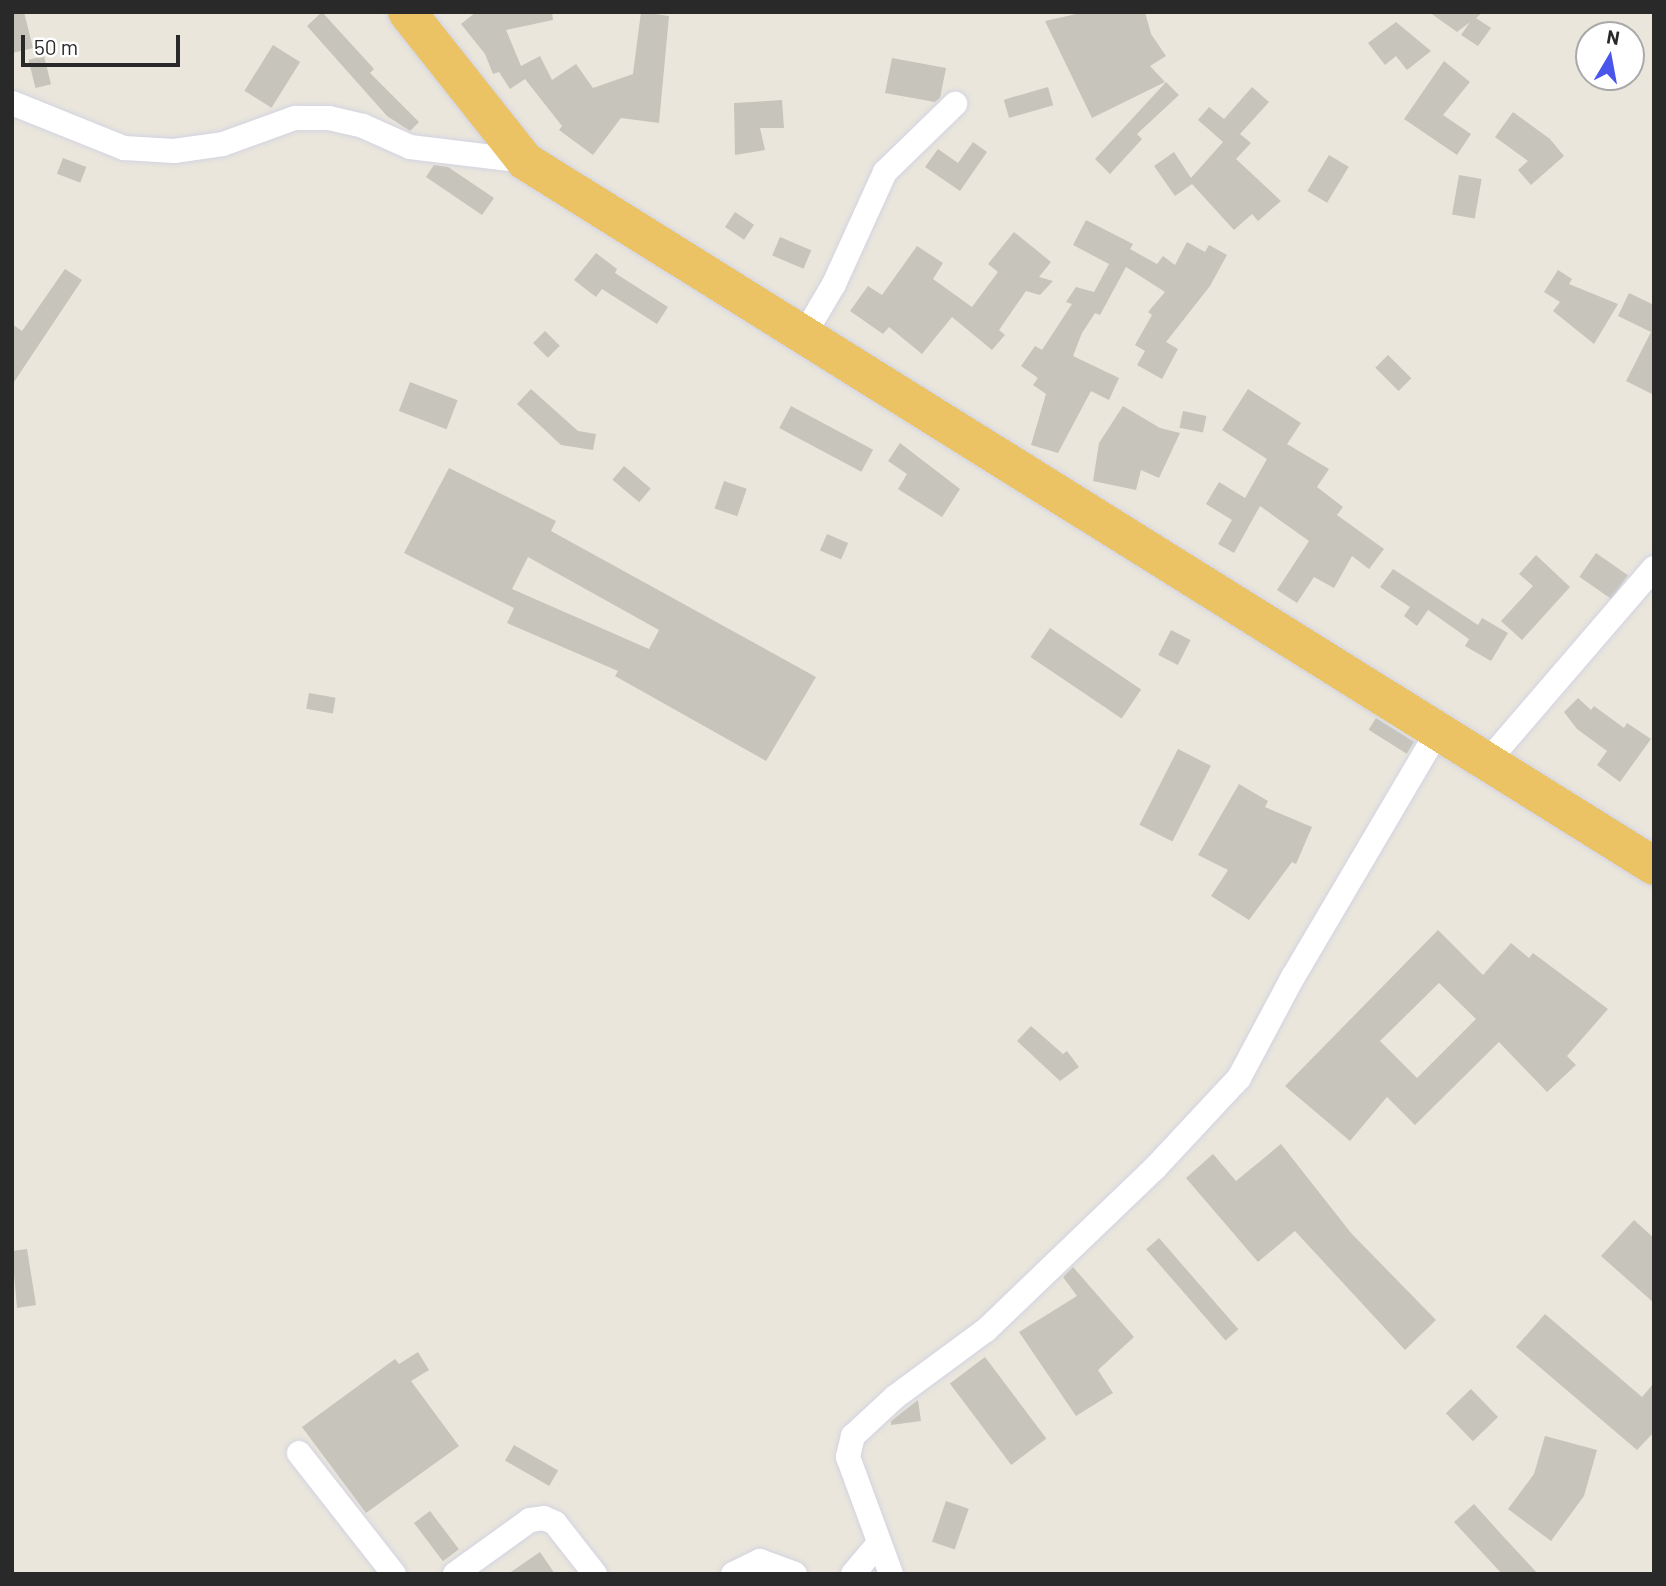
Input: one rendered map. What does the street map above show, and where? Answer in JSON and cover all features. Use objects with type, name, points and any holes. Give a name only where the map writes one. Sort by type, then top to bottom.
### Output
[{"type":"highway","points":[[407,12],[525,161],[1654,866]]},
{"type":"street","points":[[12,103],[124,148],[174,151],[223,144],[295,118],[329,118],[363,126],[410,147],[525,161]]},
{"type":"street","points":[[804,335],[834,284],[885,172],[955,104]]},
{"type":"street","points":[[1487,762],[1654,568]]},
{"type":"street","points":[[891,1574],[877,1545],[848,1457],[853,1436],[895,1397],[986,1329],[1155,1168],[1240,1078],[1293,977],[1438,731]]},
{"type":"street","points":[[299,1453],[394,1574]]},
{"type":"street","points":[[455,1574],[530,1520],[544,1518],[555,1523],[595,1574]]},
{"type":"street","points":[[853,1574],[877,1545]]},
{"type":"street","points":[[733,1574],[760,1561],[794,1574]]},
{"type":"building","points":[[12,12],[24,12],[33,48],[12,53]]},
{"type":"building","points":[[322,12],[374,69],[370,73],[419,122],[410,131],[387,116],[307,26]]},
{"type":"building","points":[[476,12],[552,12],[553,20],[506,30],[521,66],[540,56],[552,80],[576,64],[593,88],[633,74],[641,12],[669,16],[659,123],[621,118],[593,155],[559,130],[562,126],[525,79],[510,89],[499,72],[493,74],[485,54],[461,24]]},
{"type":"building","points":[[1085,12],[1145,12],[1151,34],[1166,56],[1150,66],[1165,82],[1092,118],[1045,21]]},
{"type":"building","points":[[1429,12],[1483,12],[1476,18],[1491,28],[1478,46],[1461,35],[1470,22],[1457,32]]},
{"type":"building","points":[[1396,22],[1431,51],[1407,70],[1396,56],[1385,65],[1368,43]]},
{"type":"building","points":[[273,45],[300,62],[272,108],[244,91]]},
{"type":"building","points":[[44,56],[51,84],[35,88],[28,60]]},
{"type":"building","points":[[892,58],[946,68],[940,98],[935,102],[885,93]]},
{"type":"building","points":[[1444,61],[1470,82],[1443,115],[1471,134],[1457,155],[1404,119]]},
{"type":"building","points":[[1166,82],[1179,95],[1137,134],[1142,139],[1110,174],[1095,159]]},
{"type":"building","points":[[1048,87],[1053,105],[1009,118],[1004,100]]},
{"type":"building","points":[[1252,87],[1269,102],[1240,134],[1251,143],[1236,159],[1281,201],[1258,221],[1252,214],[1234,230],[1192,184],[1175,196],[1154,166],[1174,152],[1191,178],[1223,142],[1198,120],[1209,107],[1224,119]]},
{"type":"building","points":[[782,100],[784,128],[760,128],[765,150],[735,155],[734,103]]},
{"type":"building","points":[[1513,112],[1550,139],[1564,156],[1531,185],[1518,170],[1528,161],[1495,137]]},
{"type":"building","points":[[973,142],[987,152],[960,191],[925,167],[938,149],[958,163]]},
{"type":"building","points":[[1329,155],[1349,167],[1327,203],[1307,191]]},
{"type":"building","points":[[63,158],[86,167],[80,183],[57,174]]},
{"type":"building","points":[[434,165],[448,167],[494,198],[482,215],[426,177]]},
{"type":"building","points":[[1459,175],[1482,179],[1475,218],[1452,214]]},
{"type":"building","points":[[735,212],[754,225],[744,240],[725,227]]},
{"type":"building","points":[[1086,220],[1133,244],[1130,249],[1157,264],[1163,256],[1175,265],[1187,242],[1205,252],[1209,245],[1227,255],[1210,286],[1166,342],[1178,349],[1162,379],[1137,365],[1145,351],[1135,345],[1152,315],[1148,312],[1165,292],[1126,267],[1100,315],[1095,313],[1082,333],[1073,356],[1119,378],[1109,400],[1091,391],[1058,453],[1031,445],[1046,394],[1033,385],[1038,378],[1021,366],[1035,346],[1042,350],[1072,304],[1066,302],[1076,287],[1094,292],[1109,264],[1073,245]]},
{"type":"building","points":[[1014,232],[1051,262],[1039,277],[1053,281],[1040,295],[1026,291],[999,330],[1005,335],[992,350],[952,317],[922,354],[889,327],[883,334],[850,311],[868,286],[882,295],[917,246],[943,263],[933,279],[972,307],[998,272],[988,264]]},
{"type":"building","points":[[780,237],[811,250],[803,269],[772,255]]},
{"type":"building","points":[[596,253],[617,269],[615,273],[668,307],[657,324],[602,289],[596,297],[574,280]]},
{"type":"building","points":[[65,269],[82,280],[12,385],[12,324],[22,331]]},
{"type":"building","points":[[1558,270],[1572,279],[1569,284],[1618,304],[1594,344],[1553,311],[1560,302],[1544,292]]},
{"type":"building","points":[[1629,293],[1654,305],[1654,395],[1626,381],[1651,332],[1618,316]]},
{"type":"building","points":[[545,331],[560,346],[548,358],[533,343]]},
{"type":"building","points":[[1388,355],[1411,378],[1399,391],[1375,368]]},
{"type":"building","points":[[410,382],[458,400],[447,429],[399,411]]},
{"type":"building","points":[[531,389],[578,431],[596,434],[593,450],[561,445],[517,404]]},
{"type":"building","points":[[1248,389],[1301,423],[1287,444],[1329,469],[1317,487],[1343,507],[1337,515],[1384,549],[1369,569],[1352,556],[1334,588],[1314,577],[1297,603],[1277,590],[1309,541],[1260,506],[1234,553],[1218,544],[1232,520],[1206,504],[1219,482],[1245,498],[1267,459],[1222,430]]},
{"type":"building","points":[[791,406],[873,450],[861,472],[779,428]]},
{"type":"building","points":[[1123,406],[1160,428],[1180,433],[1159,478],[1141,470],[1136,490],[1093,481],[1099,443]]},
{"type":"building","points":[[1183,411],[1206,416],[1203,433],[1179,428]]},
{"type":"building","points":[[900,443],[960,489],[942,517],[898,489],[907,474],[888,461]]},
{"type":"building","points":[[624,466],[651,488],[639,502],[612,480]]},
{"type":"building","points":[[449,468],[556,521],[551,531],[816,677],[766,761],[615,676],[618,671],[507,623],[514,608],[404,553]],"holes":[[[528,557],[659,630],[649,649],[512,589]]]},
{"type":"building","points":[[724,481],[747,489],[737,516],[715,508]]},
{"type":"building","points":[[827,534],[848,543],[841,560],[820,551]]},
{"type":"building","points":[[1596,553],[1628,575],[1611,599],[1579,577]]},
{"type":"building","points":[[1536,555],[1570,587],[1522,640],[1501,621],[1533,586],[1519,574]]},
{"type":"building","points":[[1393,569],[1478,625],[1482,618],[1508,633],[1491,661],[1465,646],[1469,639],[1428,610],[1417,626],[1404,616],[1410,607],[1380,587]]},
{"type":"building","points":[[1050,628],[1141,690],[1122,719],[1030,657]]},
{"type":"building","points":[[1171,630],[1191,640],[1178,665],[1158,655]]},
{"type":"building","points":[[309,693],[336,698],[333,713],[306,709]]},
{"type":"building","points":[[1578,698],[1591,710],[1594,706],[1624,728],[1627,723],[1651,739],[1620,782],[1597,765],[1607,751],[1577,729],[1564,712]]},
{"type":"building","points":[[1376,718],[1414,742],[1407,754],[1369,730]]},
{"type":"building","points":[[1178,749],[1211,766],[1172,842],[1139,825]]},
{"type":"building","points":[[1239,784],[1268,801],[1265,807],[1312,827],[1296,864],[1292,862],[1249,920],[1211,896],[1228,870],[1198,855]]},
{"type":"building","points":[[1438,930],[1483,975],[1511,943],[1529,958],[1533,953],[1608,1009],[1567,1056],[1576,1065],[1547,1092],[1499,1042],[1415,1125],[1387,1097],[1350,1141],[1285,1086]],"holes":[[[1439,983],[1476,1019],[1417,1078],[1380,1041]]]},
{"type":"building","points":[[1031,1026],[1063,1054],[1067,1051],[1079,1067],[1060,1081],[1017,1041]]},
{"type":"building","points":[[1281,1144],[1351,1233],[1436,1320],[1405,1350],[1295,1231],[1258,1262],[1186,1178],[1213,1154],[1236,1181]]},
{"type":"building","points":[[1634,1220],[1654,1238],[1654,1303],[1601,1256]]},
{"type":"building","points":[[1159,1238],[1238,1329],[1226,1340],[1146,1249]]},
{"type":"building","points":[[27,1249],[36,1305],[17,1308],[12,1251]]},
{"type":"building","points":[[1073,1267],[1134,1337],[1098,1370],[1113,1393],[1076,1416],[1019,1332],[1077,1296],[1063,1277]]},
{"type":"building","points":[[1545,1314],[1642,1397],[1654,1383],[1654,1432],[1637,1450],[1516,1347]]},
{"type":"building","points":[[418,1352],[429,1370],[411,1381],[459,1446],[366,1513],[302,1427],[395,1359],[399,1364]]},
{"type":"building","points":[[985,1357],[1046,1438],[1011,1465],[950,1383]]},
{"type":"building","points":[[1471,1389],[1498,1417],[1473,1441],[1446,1413]]},
{"type":"building","points":[[918,1400],[921,1421],[891,1425],[891,1421]]},
{"type":"building","points":[[1545,1436],[1597,1450],[1584,1496],[1551,1541],[1508,1509],[1534,1474]]},
{"type":"building","points":[[514,1445],[558,1470],[549,1486],[505,1461]]},
{"type":"building","points":[[946,1501],[969,1509],[955,1549],[932,1542]]},
{"type":"building","points":[[1474,1504],[1538,1574],[1502,1574],[1454,1522]]},
{"type":"building","points":[[430,1511],[459,1549],[443,1561],[414,1523]]},
{"type":"building","points":[[540,1552],[555,1574],[508,1574]]}]
